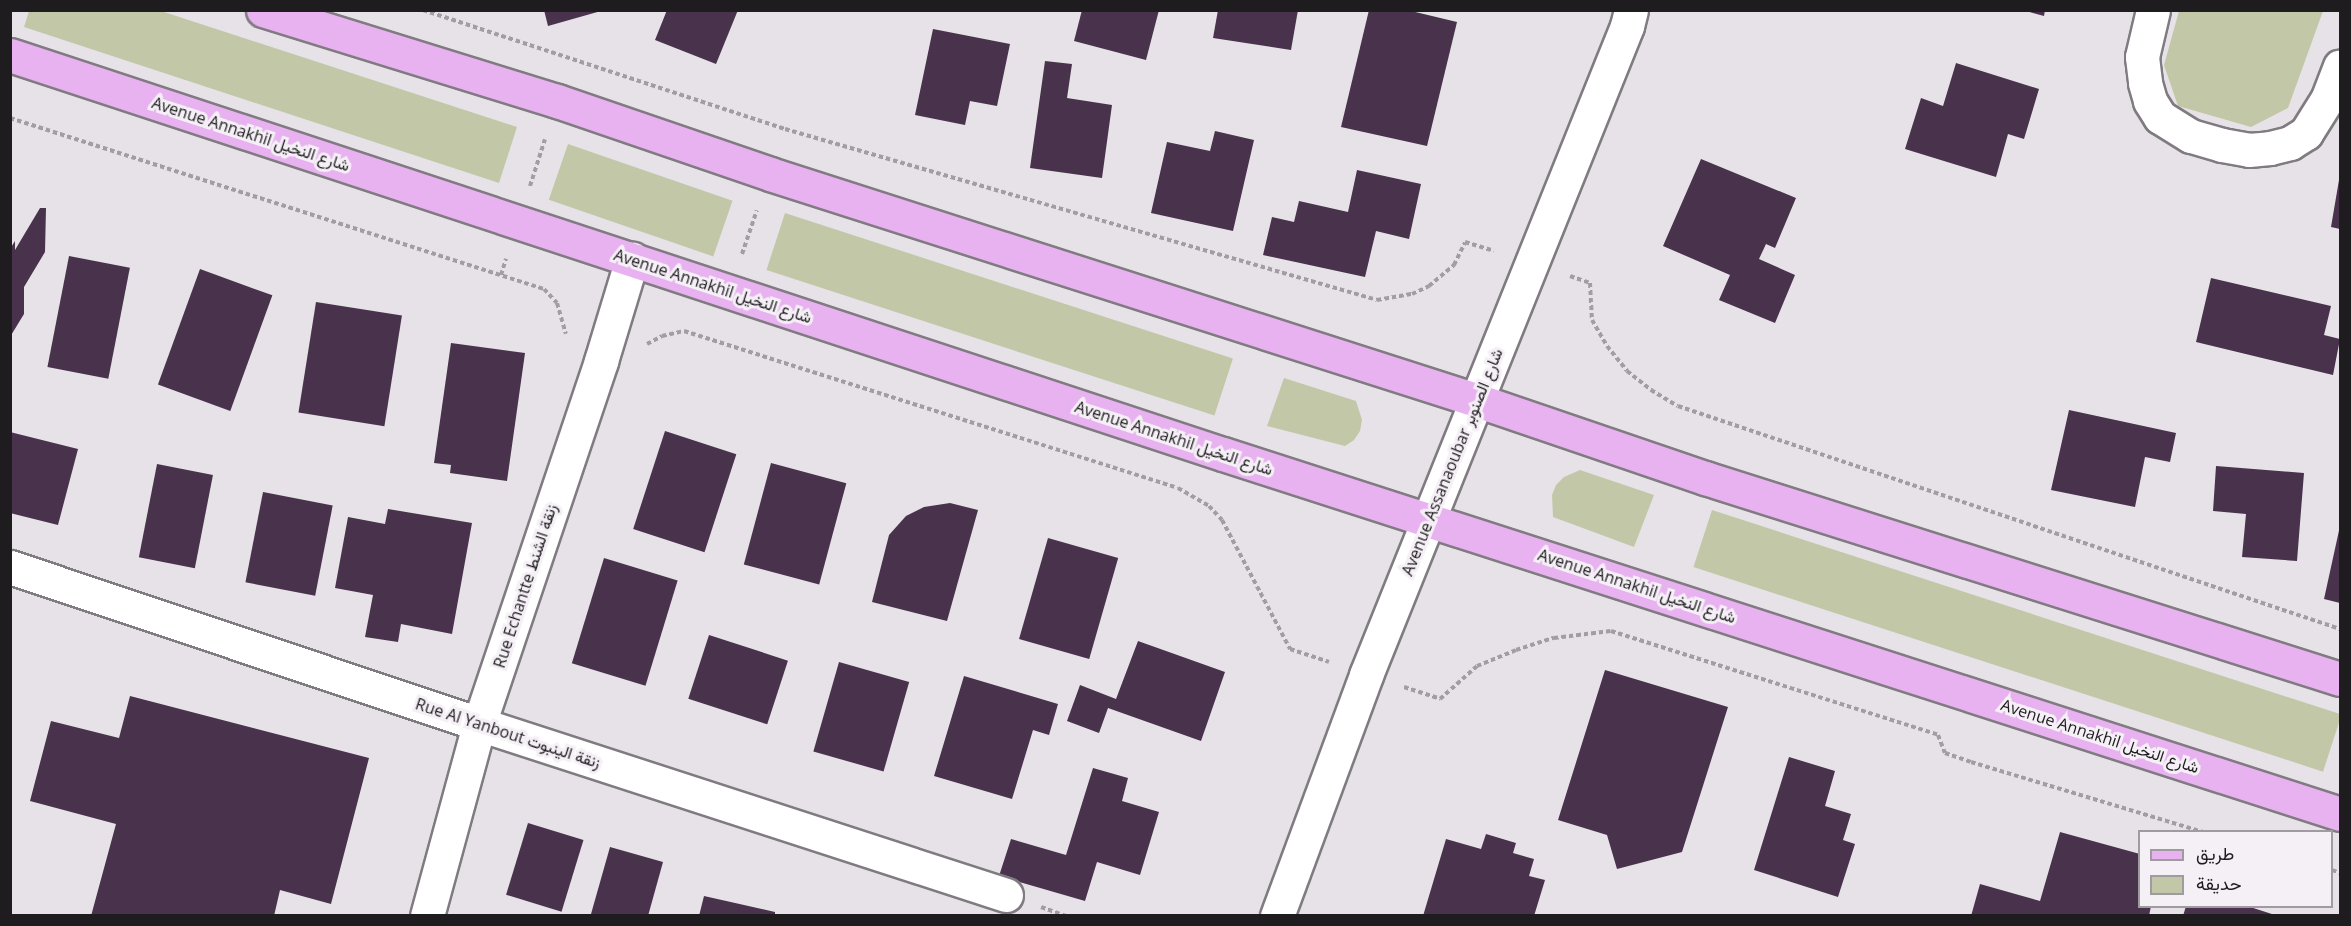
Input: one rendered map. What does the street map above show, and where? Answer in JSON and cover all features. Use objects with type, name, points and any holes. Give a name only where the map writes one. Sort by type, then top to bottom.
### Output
[{"type":"main road","points":[[263,10],[557,101],[770,174],[1476,400],[1705,478],[2340,679]]},
{"type":"main road","name":"Avenue Annakhil شارع النخيل","points":[[10,55],[729,292],[2340,814]]},
{"type":"street","name":"Avenue Assanaoubar شارع الصنوبر","points":[[1277,915],[1366,675],[1627,26],[1631,10]]},
{"type":"street","points":[[2153,10],[2142,57],[2150,101],[2160,117],[2192,136],[2222,145],[2249,150],[2270,148],[2290,143],[2306,133],[2327,100],[2340,66]]},
{"type":"street","name":"Rue Echantte زنقة الشنط","points":[[427,915],[479,724],[601,361],[632,259]]},
{"type":"street","name":"Rue Al Yanbout زنقة الينبوت","points":[[10,567],[479,724],[1006,895]]},
{"type":"path","points":[[423,10],[785,129],[1377,300],[1412,294],[1429,286],[1454,265],[1465,242],[1590,283],[1592,320],[1607,346],[1627,371],[1651,390],[1678,406],[2340,629]]},
{"type":"path","points":[[501,275],[571,59]]},
{"type":"path","points":[[10,118],[544,289],[557,303],[565,324],[568,351],[628,369],[640,348],[662,336],[684,331],[1178,488],[1196,497],[1222,519],[1290,649],[1366,675],[1440,699],[1477,666],[1516,650],[1554,638],[1611,631],[1938,735],[1945,753],[1971,762],[2200,830]]},
{"type":"path","points":[[712,340],[785,129]]},
{"type":"green space","points":[[29,11],[161,11],[517,127],[499,183],[24,27]]},
{"type":"green space","points":[[2179,11],[2323,11],[2288,108],[2251,127],[2178,106],[2164,65]]},
{"type":"green space","points":[[568,144],[733,201],[713,256],[549,200]]},
{"type":"green space","points":[[785,213],[1233,359],[1214,416],[766,270]]},
{"type":"green space","points":[[1284,378],[1356,401],[1362,420],[1360,431],[1354,440],[1345,446],[1267,426]]},
{"type":"green space","points":[[1580,470],[1654,495],[1634,547],[1553,517],[1552,495],[1556,485],[1564,477]]},
{"type":"green space","points":[[1712,510],[2340,714],[2323,772],[1693,567]]},
{"type":"building","points":[[544,10],[601,10],[601,11],[548,26]]},
{"type":"building","points":[[667,10],[738,10],[716,64],[655,40]]},
{"type":"building","points":[[1082,10],[1159,10],[1146,60],[1074,41]]},
{"type":"building","points":[[1218,10],[1298,10],[1291,50],[1213,38]]},
{"type":"building","points":[[1369,10],[1407,10],[1457,22],[1427,146],[1341,127]]},
{"type":"building","points":[[2022,10],[2045,10],[2044,16]]},
{"type":"building","points":[[933,29],[1010,44],[997,106],[970,101],[965,125],[915,115]]},
{"type":"building","points":[[1045,61],[1072,64],[1067,98],[1112,105],[1102,178],[1030,168]]},
{"type":"building","points":[[1956,63],[2039,89],[2024,139],[2008,134],[1996,177],[1905,149],[1921,98],[1943,106]]},
{"type":"building","points":[[1215,131],[1254,140],[1233,231],[1151,213],[1167,142],[1210,151]]},
{"type":"building","points":[[1701,159],[1796,198],[1775,248],[1766,244],[1759,259],[1795,275],[1775,323],[1719,300],[1730,275],[1663,246]]},
{"type":"building","points":[[1357,170],[1421,184],[1409,239],[1376,231],[1365,277],[1263,255],[1272,217],[1294,222],[1299,201],[1348,212]]},
{"type":"building","points":[[2340,180],[2340,229],[2331,227]]},
{"type":"building","points":[[40,208],[46,208],[45,252],[24,287],[24,314],[10,337],[10,249],[15,241],[15,250]]},
{"type":"building","points":[[69,256],[130,268],[108,379],[47,367]]},
{"type":"building","points":[[200,269],[272,295],[230,411],[158,385]]},
{"type":"building","points":[[2211,278],[2331,306],[2324,335],[2340,339],[2333,375],[2196,342]]},
{"type":"building","points":[[316,302],[402,316],[384,426],[298,413]]},
{"type":"building","points":[[451,343],[525,353],[507,481],[450,473],[451,465],[434,463]]},
{"type":"building","points":[[2069,410],[2176,433],[2170,462],[2145,457],[2135,507],[2051,490]]},
{"type":"building","points":[[665,431],[736,454],[705,552],[633,529]]},
{"type":"building","points":[[10,432],[78,449],[58,525],[10,513]]},
{"type":"building","points":[[771,463],[846,483],[819,585],[744,564]]},
{"type":"building","points":[[157,464],[213,475],[195,568],[139,557]]},
{"type":"building","points":[[2216,466],[2304,473],[2297,561],[2242,557],[2246,514],[2213,511]]},
{"type":"building","points":[[263,492],[333,506],[315,596],[245,582]]},
{"type":"building","points":[[950,503],[978,510],[947,621],[872,602],[889,535],[906,516],[924,507]]},
{"type":"building","points":[[388,509],[472,523],[452,634],[401,624],[398,642],[365,637],[373,595],[335,588],[348,517],[385,524]]},
{"type":"building","points":[[2340,526],[2340,603],[2324,599]]},
{"type":"building","points":[[1048,538],[1118,558],[1089,659],[1019,639]]},
{"type":"building","points":[[604,558],[678,581],[645,686],[572,663]]},
{"type":"building","points":[[709,635],[788,661],[767,724],[688,699]]},
{"type":"building","points":[[1138,641],[1225,672],[1201,741],[1108,708],[1099,733],[1067,721],[1080,685],[1116,699]]},
{"type":"building","points":[[839,662],[909,682],[884,772],[813,751]]},
{"type":"building","points":[[1605,670],[1728,707],[1682,852],[1617,869],[1607,835],[1558,820]]},
{"type":"building","points":[[964,676],[1058,704],[1049,735],[1033,730],[1012,799],[934,776]]},
{"type":"building","points":[[130,696],[369,758],[331,904],[280,890],[274,916],[91,916],[116,824],[30,801],[51,721],[119,738]]},
{"type":"building","points":[[1789,757],[1835,771],[1825,806],[1851,814],[1843,840],[1855,844],[1838,897],[1754,870]]},
{"type":"building","points":[[1093,768],[1128,778],[1122,801],[1159,812],[1140,875],[1097,862],[1085,901],[999,876],[1011,839],[1066,855]]},
{"type":"building","points":[[528,823],[583,840],[562,912],[506,895]]},
{"type":"building","points":[[2060,832],[2138,853],[2138,908],[2151,908],[2149,916],[1971,916],[1980,884],[2040,901]]},
{"type":"building","points":[[1486,834],[1516,843],[1513,853],[1534,859],[1529,876],[1545,880],[1534,916],[1423,916],[1446,839],[1481,849]]},
{"type":"building","points":[[610,847],[663,862],[648,916],[591,914]]},
{"type":"building","points":[[704,896],[775,912],[775,916],[699,916]]},
{"type":"building","points":[[2185,908],[2253,908],[2275,915],[2183,916]]}]
